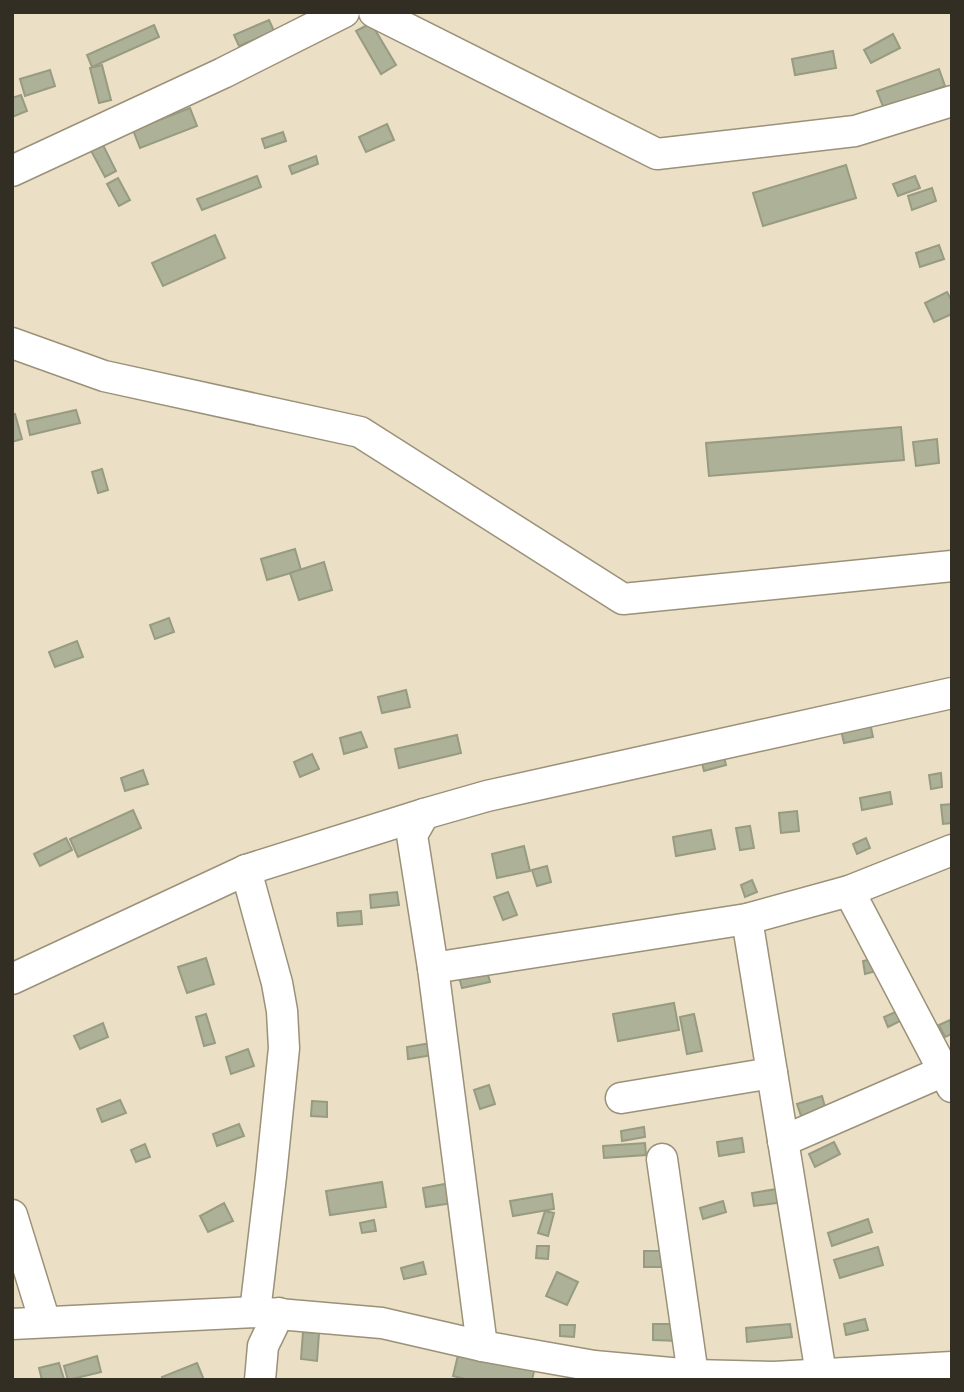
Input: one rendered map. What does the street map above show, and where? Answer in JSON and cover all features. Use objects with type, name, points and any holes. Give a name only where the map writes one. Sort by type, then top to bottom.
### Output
[{"type":"street","points":[[12,171],[223,73],[344,12]]},
{"type":"street","points":[[374,12],[657,154],[855,131],[952,101]]},
{"type":"street","points":[[12,343],[104,376],[360,432],[623,599],[952,566]]},
{"type":"street","points":[[12,979],[246,870],[424,814],[487,796],[952,693]]},
{"type":"street","points":[[424,814],[412,835],[433,968],[482,1346]]},
{"type":"street","points":[[433,968],[747,919],[849,891],[952,850]]},
{"type":"street","points":[[246,870],[276,983],[282,1012],[284,1048],[271,1176],[267,1312],[260,1380]]},
{"type":"street","points":[[783,1141],[947,1069],[849,891]]},
{"type":"street","points":[[747,919],[821,1377]]},
{"type":"street","points":[[621,1097],[772,1073]]},
{"type":"street","points":[[662,1159],[693,1375]]},
{"type":"street","points":[[12,1215],[45,1322]]},
{"type":"street","points":[[12,1324],[267,1312],[382,1323],[482,1346],[594,1366],[693,1375],[821,1377],[952,1367]]},
{"type":"building","points":[[269,20],[274,31],[239,46],[234,35]]},
{"type":"building","points":[[371,23],[396,65],[381,74],[356,31]]},
{"type":"building","points":[[154,25],[159,37],[92,67],[87,55]]},
{"type":"building","points":[[893,34],[900,48],[871,63],[864,50]]},
{"type":"building","points":[[833,51],[836,68],[795,75],[792,59]]},
{"type":"building","points":[[102,65],[111,100],[99,103],[90,68]]},
{"type":"building","points":[[939,69],[945,86],[884,109],[877,91]]},
{"type":"building","points":[[50,70],[55,86],[25,96],[20,79]]},
{"type":"building","points":[[21,95],[27,111],[12,117],[12,98]]},
{"type":"building","points":[[190,108],[197,126],[140,148],[133,130]]},
{"type":"building","points":[[387,124],[394,140],[366,152],[359,137]]},
{"type":"building","points":[[283,132],[286,141],[265,148],[262,139]]},
{"type":"building","points":[[100,139],[116,171],[105,177],[88,145]]},
{"type":"building","points":[[316,156],[318,164],[292,174],[289,166]]},
{"type":"building","points":[[846,165],[856,198],[763,226],[753,193]]},
{"type":"building","points":[[257,176],[261,187],[202,210],[197,199]]},
{"type":"building","points":[[915,176],[920,188],[898,196],[893,184]]},
{"type":"building","points":[[118,178],[130,200],[119,206],[107,184]]},
{"type":"building","points":[[932,188],[936,201],[912,210],[908,196]]},
{"type":"building","points":[[215,235],[225,258],[163,286],[152,263]]},
{"type":"building","points":[[939,245],[944,259],[920,267],[916,253]]},
{"type":"building","points":[[947,292],[952,301],[952,314],[934,322],[925,303]]},
{"type":"building","points":[[76,410],[80,423],[30,435],[27,421]]},
{"type":"building","points":[[15,414],[22,439],[12,442],[12,415]]},
{"type":"building","points":[[901,427],[904,460],[709,476],[706,443]]},
{"type":"building","points":[[937,439],[939,463],[916,466],[913,442]]},
{"type":"building","points":[[102,469],[108,490],[98,493],[92,472]]},
{"type":"building","points":[[295,549],[301,570],[267,580],[261,559]]},
{"type":"building","points":[[324,562],[332,590],[299,600],[290,573]]},
{"type":"building","points":[[169,618],[174,632],[155,639],[150,625]]},
{"type":"building","points":[[77,641],[83,657],[55,667],[49,652]]},
{"type":"building","points":[[406,690],[410,707],[382,713],[378,697]]},
{"type":"building","points":[[870,723],[873,737],[844,743],[841,730]]},
{"type":"building","points":[[361,732],[367,747],[344,754],[340,738]]},
{"type":"building","points":[[457,735],[461,753],[399,768],[395,749]]},
{"type":"building","points":[[312,754],[319,769],[300,777],[294,762]]},
{"type":"building","points":[[724,757],[726,765],[704,771],[702,763]]},
{"type":"building","points":[[143,770],[148,784],[125,791],[121,778]]},
{"type":"building","points":[[941,773],[942,787],[931,789],[929,775]]},
{"type":"building","points":[[890,792],[892,804],[862,810],[860,798]]},
{"type":"building","points":[[952,804],[952,823],[943,824],[941,805]]},
{"type":"building","points":[[133,810],[141,828],[78,857],[70,839]]},
{"type":"building","points":[[797,811],[799,831],[781,833],[779,813]]},
{"type":"building","points":[[750,826],[754,848],[740,850],[736,828]]},
{"type":"building","points":[[711,830],[715,849],[676,856],[673,837]]},
{"type":"building","points":[[66,838],[72,850],[40,866],[34,854]]},
{"type":"building","points":[[866,838],[870,848],[857,854],[853,844]]},
{"type":"building","points":[[524,846],[530,871],[497,878],[492,854]]},
{"type":"building","points":[[547,866],[551,882],[537,886],[532,870]]},
{"type":"building","points":[[752,880],[757,892],[745,897],[741,885]]},
{"type":"building","points":[[397,892],[399,905],[371,908],[370,895]]},
{"type":"building","points":[[508,892],[517,915],[503,920],[494,897]]},
{"type":"building","points":[[361,911],[362,924],[338,926],[337,913]]},
{"type":"building","points":[[206,958],[214,984],[187,993],[178,967]]},
{"type":"building","points":[[873,959],[876,971],[865,974],[863,961]]},
{"type":"building","points":[[486,967],[490,982],[462,988],[458,973]]},
{"type":"building","points":[[674,1003],[679,1030],[618,1041],[613,1014]]},
{"type":"building","points":[[902,1009],[906,1018],[888,1027],[884,1017]]},
{"type":"building","points":[[206,1014],[215,1043],[204,1046],[196,1017]]},
{"type":"building","points":[[694,1014],[702,1051],[687,1054],[680,1017]]},
{"type":"building","points":[[950,1020],[952,1034],[945,1037],[939,1025]]},
{"type":"building","points":[[103,1023],[108,1037],[80,1049],[74,1036]]},
{"type":"building","points":[[431,1043],[433,1055],[408,1059],[407,1047]]},
{"type":"building","points":[[248,1049],[254,1066],[231,1074],[226,1057]]},
{"type":"building","points":[[489,1085],[495,1104],[480,1109],[474,1090]]},
{"type":"building","points":[[822,1096],[826,1111],[802,1119],[797,1104]]},
{"type":"building","points":[[120,1100],[126,1113],[102,1122],[97,1109]]},
{"type":"building","points":[[312,1101],[327,1102],[327,1117],[311,1116]]},
{"type":"building","points":[[239,1124],[244,1136],[217,1146],[213,1134]]},
{"type":"building","points":[[644,1127],[645,1137],[622,1141],[621,1131]]},
{"type":"building","points":[[742,1138],[744,1152],[719,1156],[717,1142]]},
{"type":"building","points":[[834,1142],[840,1154],[815,1167],[809,1154]]},
{"type":"building","points":[[645,1143],[646,1155],[604,1158],[603,1146]]},
{"type":"building","points":[[145,1144],[150,1157],[136,1162],[131,1150]]},
{"type":"building","points":[[382,1182],[386,1207],[330,1215],[326,1191]]},
{"type":"building","points":[[450,1183],[453,1203],[426,1207],[423,1188]]},
{"type":"building","points":[[783,1188],[785,1202],[754,1206],[752,1193]]},
{"type":"building","points":[[552,1194],[554,1209],[513,1216],[510,1201]]},
{"type":"building","points":[[723,1201],[726,1212],[703,1219],[700,1208]]},
{"type":"building","points":[[224,1203],[233,1221],[208,1232],[200,1216]]},
{"type":"building","points":[[545,1211],[554,1213],[548,1236],[538,1233]]},
{"type":"building","points":[[868,1219],[872,1232],[832,1246],[828,1233]]},
{"type":"building","points":[[374,1220],[376,1231],[362,1233],[360,1223]]},
{"type":"building","points":[[537,1246],[549,1246],[548,1259],[536,1258]]},
{"type":"building","points":[[878,1247],[883,1265],[840,1278],[834,1260]]},
{"type":"building","points":[[644,1251],[669,1251],[669,1267],[644,1267]]},
{"type":"building","points":[[423,1262],[426,1274],[404,1279],[401,1268]]},
{"type":"building","points":[[557,1272],[578,1282],[567,1305],[546,1296]]},
{"type":"building","points":[[865,1319],[868,1330],[846,1335],[844,1324]]},
{"type":"building","points":[[653,1324],[678,1324],[678,1341],[653,1340]]},
{"type":"building","points":[[790,1324],[792,1337],[747,1342],[746,1328]]},
{"type":"building","points":[[560,1325],[575,1325],[574,1337],[560,1336]]},
{"type":"building","points":[[303,1332],[319,1333],[317,1361],[301,1359]]},
{"type":"building","points":[[459,1351],[535,1367],[532,1380],[469,1380],[453,1376]]},
{"type":"building","points":[[97,1356],[101,1372],[68,1380],[64,1366]]},
{"type":"building","points":[[59,1363],[64,1379],[42,1380],[39,1368]]},
{"type":"building","points":[[197,1363],[204,1380],[163,1380],[162,1377]]}]
